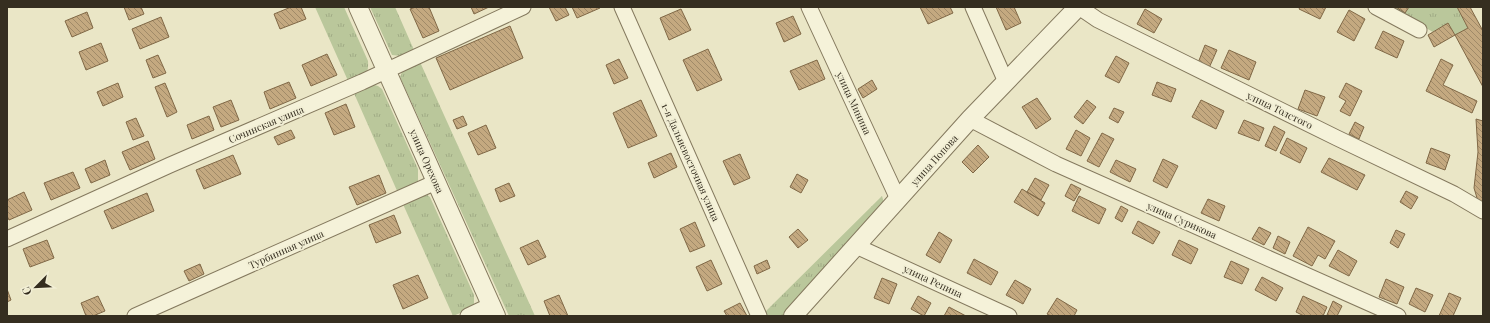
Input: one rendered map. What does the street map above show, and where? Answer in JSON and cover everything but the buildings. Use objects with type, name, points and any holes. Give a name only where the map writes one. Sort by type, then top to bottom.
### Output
[{"type":"street","name":"улица Орехова","points":[[358,7],[494,311]]},
{"type":"street","name":"Сочинская улица","points":[[7,239],[170,165],[387,71],[523,7]]},
{"type":"street","name":"1-я Дальневосточная улица","points":[[622,7],[759,316]]},
{"type":"street","name":"улица Минина","points":[[809,7],[898,199]]},
{"type":"street","points":[[973,7],[1006,82]]},
{"type":"street","name":"улица Попова","points":[[793,316],[970,119],[1078,7]]},
{"type":"street","name":"улица Толстого","points":[[1078,7],[1098,20],[1330,135],[1454,194],[1483,211]]},
{"type":"street","points":[[1376,7],[1419,30]]},
{"type":"street","name":"улица Сурикова","points":[[970,119],[1056,164],[1398,316]]},
{"type":"street","name":"Турбинная улица","points":[[135,316],[436,182]]},
{"type":"street","name":"улица Репина","points":[[856,246],[1009,316]]},
{"type":"street","points":[[468,316],[494,311]]},
{"type":"green space","points":[[315,7],[344,7],[368,61],[367,71],[364,76],[349,83]]},
{"type":"green space","points":[[370,7],[395,7],[414,50],[401,56],[392,55]]},
{"type":"green space","points":[[1388,7],[1457,7],[1468,28],[1455,35],[1448,23],[1433,32]]},
{"type":"green space","points":[[420,62],[535,316],[509,316],[400,77],[403,70]]},
{"type":"green space","points":[[371,84],[382,89],[418,169],[418,182],[398,193],[353,91]]},
{"type":"green space","points":[[426,194],[430,197],[474,295],[474,305],[453,316],[402,202]]},
{"type":"green space","points":[[882,196],[884,203],[784,316],[768,316],[765,312]]}]
